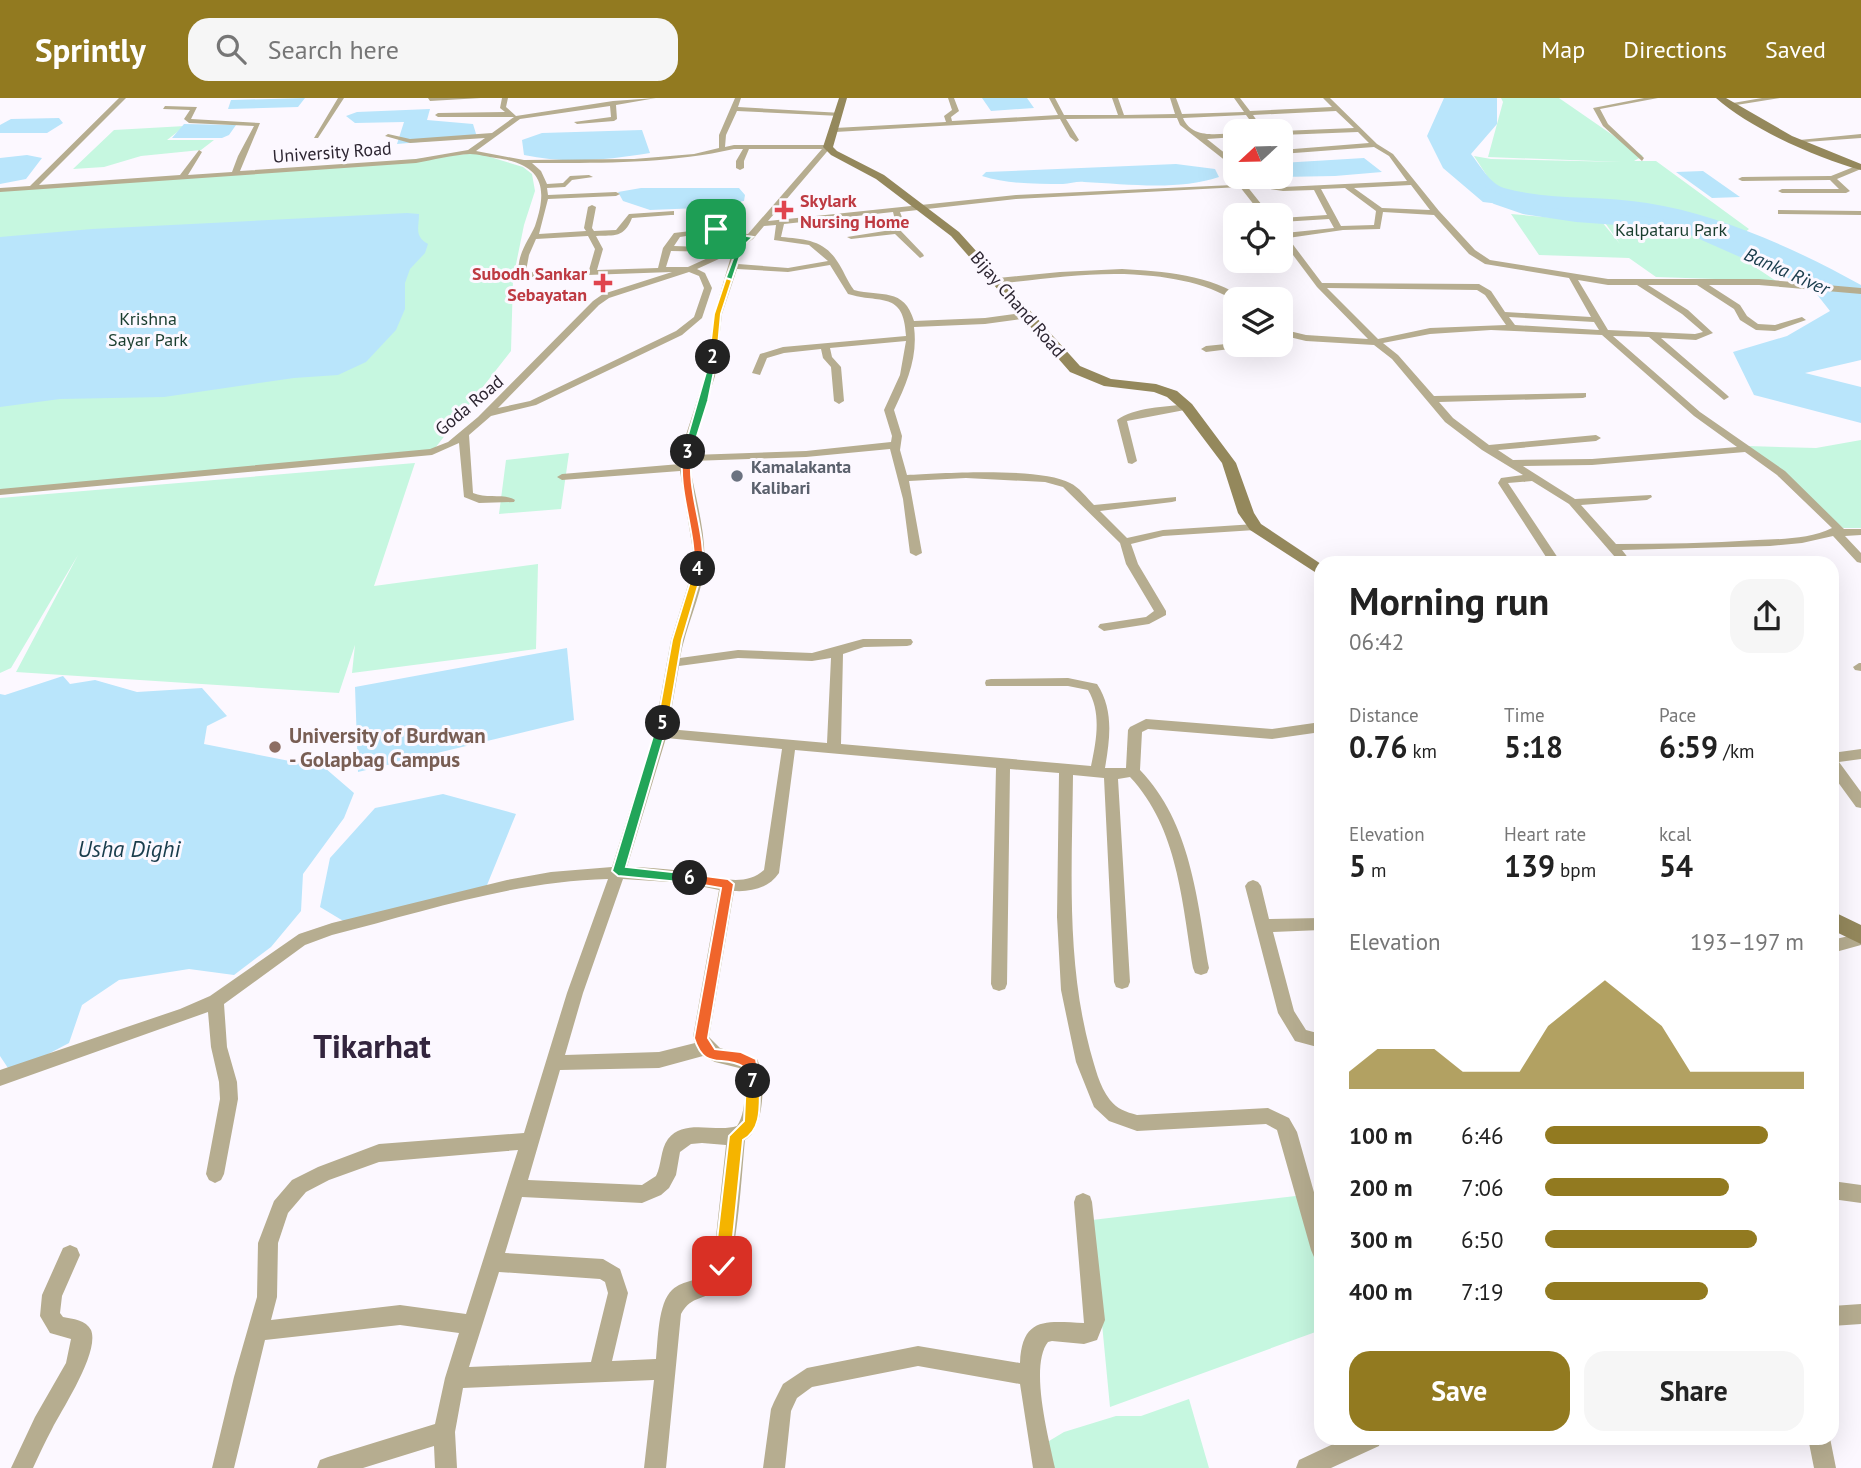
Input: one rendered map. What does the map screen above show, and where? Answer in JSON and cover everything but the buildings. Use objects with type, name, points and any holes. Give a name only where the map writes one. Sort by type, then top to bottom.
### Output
[{"type":"main road","points":[[828,147],[843,98]]},
{"type":"main road","name":"Bijay Chand Road","points":[[828,147],[842,159],[880,177],[955,234],[1076,369],[1109,383],[1156,388],[1172,394],[1187,407],[1229,463],[1246,513],[1255,527]]},
{"type":"main road","points":[[1255,527],[1314,566]]},
{"type":"main road","points":[[1839,924],[1861,937]]},
{"type":"street","points":[[33,187],[123,98]]},
{"type":"street","points":[[316,137],[341,98]]},
{"type":"street","points":[[430,99],[478,98]]},
{"type":"street","points":[[505,98],[503,108],[514,115]]},
{"type":"street","name":"University Road","points":[[0,190],[386,164],[470,152],[514,115],[598,101],[613,103],[653,98]]},
{"type":"street","points":[[722,149],[722,131],[738,98]]},
{"type":"street","points":[[950,124],[947,116],[956,111],[951,98]]},
{"type":"street","points":[[1052,98],[1065,117],[1069,133],[1076,140]]},
{"type":"street","points":[[1115,98],[1122,117]]},
{"type":"street","points":[[1173,98],[1182,124],[1222,153]]},
{"type":"street","points":[[1237,98],[1253,119]]},
{"type":"street","points":[[1326,98],[1375,145],[1391,155],[1436,213],[1479,258],[1501,265],[1573,278],[1640,284],[1699,282],[1861,290]]},
{"type":"street","points":[[1642,159],[1605,125],[1596,108],[1655,98]]},
{"type":"street","points":[[1720,98],[1792,141],[1860,166]]},
{"type":"street","points":[[1730,104],[1777,98]]},
{"type":"street","points":[[577,122],[614,119],[613,103]]},
{"type":"street","points":[[165,108],[195,108],[187,119],[189,121],[258,124],[245,146],[235,175]]},
{"type":"street","points":[[835,130],[1065,117],[1249,114],[1338,108]]},
{"type":"street","points":[[735,109],[840,114]]},
{"type":"street","points":[[438,115],[514,115]]},
{"type":"street","points":[[1293,133],[1360,130]]},
{"type":"street","points":[[388,136],[410,141],[492,135]]},
{"type":"street","points":[[1199,137],[1223,136]]},
{"type":"street","points":[[1792,141],[1861,136]]},
{"type":"street","points":[[1293,151],[1375,145]]},
{"type":"street","points":[[740,168],[740,161],[747,147]]},
{"type":"street","points":[[470,152],[527,161],[634,161],[694,156],[722,149],[747,147],[828,147]]},
{"type":"street","name":"Goda Road","points":[[0,492],[275,465],[420,455],[452,444],[541,362],[596,303],[622,290],[690,269],[734,248],[750,237],[828,147]]},
{"type":"street","points":[[182,178],[199,152]]},
{"type":"street","points":[[488,413],[547,397],[691,326],[698,318],[708,288],[702,275],[690,269],[531,275],[523,272],[523,252],[540,223],[544,186],[537,169],[527,161]]},
{"type":"street","points":[[1742,178],[1832,178],[1860,166]]},
{"type":"street","points":[[544,186],[565,185],[570,178],[589,177]]},
{"type":"street","points":[[1782,191],[1848,190],[1832,178]]},
{"type":"street","points":[[760,224],[1016,197],[1223,183]]},
{"type":"street","points":[[1293,188],[1412,183]]},
{"type":"street","points":[[1346,186],[1380,210],[1436,213]]},
{"type":"street","points":[[1316,187],[1339,228]]},
{"type":"street","points":[[543,197],[616,194]]},
{"type":"street","points":[[592,207],[588,228],[598,249],[593,271]]},
{"type":"street","points":[[1293,234],[1336,231],[1339,228],[1377,228],[1380,210]]},
{"type":"street","points":[[712,233],[721,221],[723,211]]},
{"type":"street","points":[[851,237],[889,234],[896,230],[899,220],[896,211]]},
{"type":"street","points":[[1781,212],[1861,214]]},
{"type":"street","points":[[531,237],[622,231],[629,216],[671,213]]},
{"type":"street","points":[[1293,219],[1331,217]]},
{"type":"street","points":[[780,223],[777,238],[812,244],[834,262],[851,292],[900,303],[911,324],[901,384],[890,410],[897,436],[895,454],[904,478],[916,553]]},
{"type":"street","points":[[896,230],[920,256]]},
{"type":"street","points":[[662,269],[667,248],[674,237],[681,233],[750,237]]},
{"type":"street","points":[[446,1468],[444,1432],[455,1378],[661,733],[677,640],[694,592],[699,551],[686,463],[710,376],[718,314],[734,266],[734,248],[667,248]]},
{"type":"street","points":[[1293,249],[1320,285],[1376,342],[1395,357],[1449,420],[1486,448],[1573,502],[1621,556]]},
{"type":"street","points":[[734,266],[788,270],[834,262]]},
{"type":"street","points":[[998,281],[1087,272],[1144,272],[1209,284],[1223,291]]},
{"type":"street","points":[[1573,278],[1605,333],[1697,414],[1800,488],[1835,523],[1839,529],[1836,533]]},
{"type":"street","points":[[1699,282],[1737,307],[1743,318],[1756,327],[1775,328],[1802,320]]},
{"type":"street","points":[[1293,336],[1376,342],[1459,328],[1696,337],[1709,333],[1685,312],[1640,284]]},
{"type":"street","points":[[1320,285],[1472,286],[1485,289],[1512,328]]},
{"type":"street","points":[[1502,314],[1597,320]]},
{"type":"street","points":[[911,324],[994,320],[1028,315]]},
{"type":"street","points":[[1652,335],[1724,397]]},
{"type":"street","points":[[757,373],[759,362],[771,353],[825,345],[910,338]]},
{"type":"street","points":[[825,345],[828,358],[837,371],[839,401]]},
{"type":"street","points":[[1206,349],[1223,347]]},
{"type":"street","points":[[1432,399],[1583,395]]},
{"type":"street","points":[[1132,461],[1122,420],[1130,416],[1187,407]]},
{"type":"street","points":[[464,435],[468,495],[479,500],[510,500]]},
{"type":"street","points":[[1486,448],[1596,438]]},
{"type":"street","points":[[562,477],[895,445]]},
{"type":"street","points":[[1511,463],[1592,462],[1746,449]]},
{"type":"street","points":[[904,478],[966,475],[1046,480],[1067,485],[1125,542],[1132,564],[1160,615],[1149,620],[1104,627]]},
{"type":"street","points":[[1535,477],[1512,479],[1503,483],[1551,556]]},
{"type":"street","points":[[1573,502],[1647,497]]},
{"type":"street","points":[[1091,509],[1172,499]]},
{"type":"street","points":[[1125,542],[1163,533],[1255,527]]},
{"type":"street","points":[[1614,547],[1709,547],[1861,532]]},
{"type":"street","points":[[1836,533],[1861,560]]},
{"type":"street","points":[[673,663],[738,654],[790,658],[837,652],[863,643],[907,642]]},
{"type":"street","points":[[834,747],[837,652]]},
{"type":"street","points":[[991,683],[1068,682],[1092,687],[1098,693],[1122,982]]},
{"type":"street","points":[[1201,968],[1173,833],[1154,793],[1133,771],[1135,730],[1146,724],[1272,734],[1314,728]]},
{"type":"street","points":[[661,733],[1104,772],[1133,771]]},
{"type":"street","points":[[0,1078],[185,1015],[216,1001],[299,940],[332,929],[520,883],[618,871],[647,872],[728,884],[754,885],[765,881],[771,873],[789,744]]},
{"type":"street","points":[[1839,759],[1861,754]]},
{"type":"street","points":[[999,984],[1003,762]]},
{"type":"street","points":[[1066,768],[1067,984],[1075,1031],[1094,1090],[1105,1107],[1120,1120],[1137,1123],[1268,1116],[1277,1119],[1288,1132],[1314,1225]]},
{"type":"street","points":[[1839,770],[1861,803]]},
{"type":"street","points":[[516,1188],[642,1194],[657,1189],[666,1180],[673,1148],[679,1141],[691,1137],[736,1136],[747,1131],[751,1121],[754,1077],[751,1064],[741,1058],[712,1055],[704,1048],[701,1038],[728,884]]},
{"type":"street","points":[[1253,886],[1286,1013],[1301,1036],[1314,1039]]},
{"type":"street","points":[[1264,926],[1314,924]]},
{"type":"street","points":[[1839,945],[1861,937]]},
{"type":"street","points":[[215,1174],[229,1099],[228,1082],[219,1047],[216,1001]]},
{"type":"street","points":[[554,1063],[659,1060],[704,1048]]},
{"type":"street","points":[[655,1468],[671,1312],[679,1297],[714,1281],[722,1266],[736,1136]]},
{"type":"street","points":[[223,1468],[244,1377],[267,1297],[268,1242],[281,1206],[299,1186],[324,1173],[379,1153],[530,1141]]},
{"type":"street","points":[[1839,1192],[1861,1194]]},
{"type":"street","points":[[1044,1468],[1033,1415],[1030,1375],[1036,1339],[1042,1333],[1082,1335],[1090,1333],[1094,1328],[1083,1202]]},
{"type":"street","points":[[22,1468],[77,1365],[82,1334],[75,1329],[57,1325],[50,1316],[52,1295],[70,1255]]},
{"type":"street","points":[[492,1262],[603,1269],[613,1276],[618,1293],[599,1372]]},
{"type":"street","points":[[1839,1316],[1861,1314]]},
{"type":"street","points":[[258,1331],[400,1315],[472,1325]]},
{"type":"street","points":[[774,1468],[781,1409],[790,1391],[807,1378],[918,1356],[1030,1375]]},
{"type":"street","points":[[455,1378],[665,1369]]},
{"type":"street","points":[[328,1468],[444,1432]]},
{"type":"street","points":[[1307,1468],[1356,1445]]},
{"type":"street","points":[[1820,1445],[1825,1468]]},
{"type":"green space","name":"Kalpataru Park","points":[[1501,98],[1559,98],[1643,156],[1634,161],[1656,161],[1749,229],[1727,248],[1776,281],[1656,277],[1629,258],[1539,255],[1511,214],[1602,222],[1620,244],[1596,210],[1506,193],[1491,182],[1474,156],[1491,159],[1622,162],[1488,157],[1503,102]]},
{"type":"green space","points":[[185,126],[167,140],[214,140],[201,150],[141,156],[104,167],[73,169],[114,130]]},
{"type":"green space","name":"Krishna Sayar Park","points":[[477,153],[523,167],[532,174],[535,191],[524,225],[513,279],[511,351],[432,452],[0,491],[0,190],[292,171]]},
{"type":"green space","points":[[1861,440],[1861,528],[1843,528],[1748,446],[1816,448]]},
{"type":"green space","points":[[569,453],[561,509],[499,514],[506,460]]},
{"type":"green space","points":[[415,463],[374,586],[538,564],[536,649],[352,673],[355,645],[339,693],[16,672],[78,555],[11,668],[0,673],[0,498]]},
{"type":"green space","points":[[1314,1194],[1314,1333],[1110,1407],[1092,1220]]},
{"type":"green space","points":[[1189,1399],[1209,1468],[1049,1468],[1044,1444],[1064,1432],[1116,1416],[1141,1416]]},
{"type":"water","points":[[305,98],[298,107],[228,109],[231,100]]},
{"type":"water","points":[[982,98],[1027,98],[1034,108],[991,111]]},
{"type":"water","points":[[1444,98],[1497,98],[1497,124],[1471,154],[1499,186],[1540,195],[1611,199],[1674,208],[1757,235],[1861,285],[1861,360],[1805,373],[1861,387],[1861,423],[1754,395],[1733,352],[1787,336],[1830,311],[1800,273],[1685,227],[1483,202],[1443,168],[1427,136]]},
{"type":"water","points":[[430,109],[427,120],[473,124],[477,137],[397,144],[404,122],[355,123],[346,116],[357,112]]},
{"type":"water","points":[[59,118],[63,123],[47,133],[0,133],[0,125],[11,119]]},
{"type":"water","points":[[184,124],[236,125],[229,135],[222,138],[172,138]]},
{"type":"water","points":[[642,130],[650,153],[587,160],[524,155],[522,140],[542,133]]},
{"type":"water","points":[[27,155],[42,158],[26,179],[0,184],[0,158]]},
{"type":"water","points":[[1364,158],[1382,172],[1293,177],[1293,162]]},
{"type":"water","points":[[1176,164],[1215,169],[1219,177],[1187,184],[1152,186],[1081,182],[1022,183],[982,176],[986,172]]},
{"type":"water","points":[[1703,171],[1740,197],[1712,198],[1676,172]]},
{"type":"water","points":[[641,188],[739,188],[745,195],[744,201],[700,208],[650,210],[623,201],[618,192]]},
{"type":"water","points":[[419,214],[419,235],[428,244],[425,253],[410,269],[405,283],[405,309],[396,330],[366,362],[338,375],[294,378],[164,397],[60,399],[0,407],[0,237],[92,229]]},
{"type":"water","points":[[567,648],[574,720],[358,772],[355,687]]},
{"type":"water","name":"Usha Dighi","points":[[63,676],[70,684],[95,680],[137,692],[202,688],[227,716],[207,726],[204,744],[325,768],[354,793],[344,818],[303,874],[301,911],[271,947],[234,975],[189,969],[119,980],[82,1005],[69,1043],[33,1062],[8,1068],[0,1056],[0,694],[5,695]]},
{"type":"water","points":[[443,794],[516,814],[485,890],[345,922],[320,907],[330,858],[375,808]]},
{"type":"waterway","name":"Banka River","points":[[1480,189],[1499,201],[1549,214],[1688,228],[1782,266],[1835,292]]},
{"type":"place","name":"Skylark Nursing Home","points":[[784,210]]},
{"type":"place","name":"Subodh Sankar Sebayatan","points":[[603,283]]},
{"type":"place","name":"Kamalakanta Kalibari","points":[[737,476]]},
{"type":"place","name":"University of Burdwan - Golapbag Campus","points":[[275,747]]},
{"type":"district","name":"Tikarhat","points":[[372,1045]]},
{"type":"route","points":[[716,229],[712,233],[750,237],[737,247],[734,266],[724,290],[714,337],[710,376],[685,467],[699,551],[694,592],[677,640],[661,733],[618,871],[647,872],[728,884],[701,1038],[704,1048],[712,1055],[741,1058],[751,1064],[754,1077],[751,1121],[747,1131],[736,1136],[722,1266]]}]
